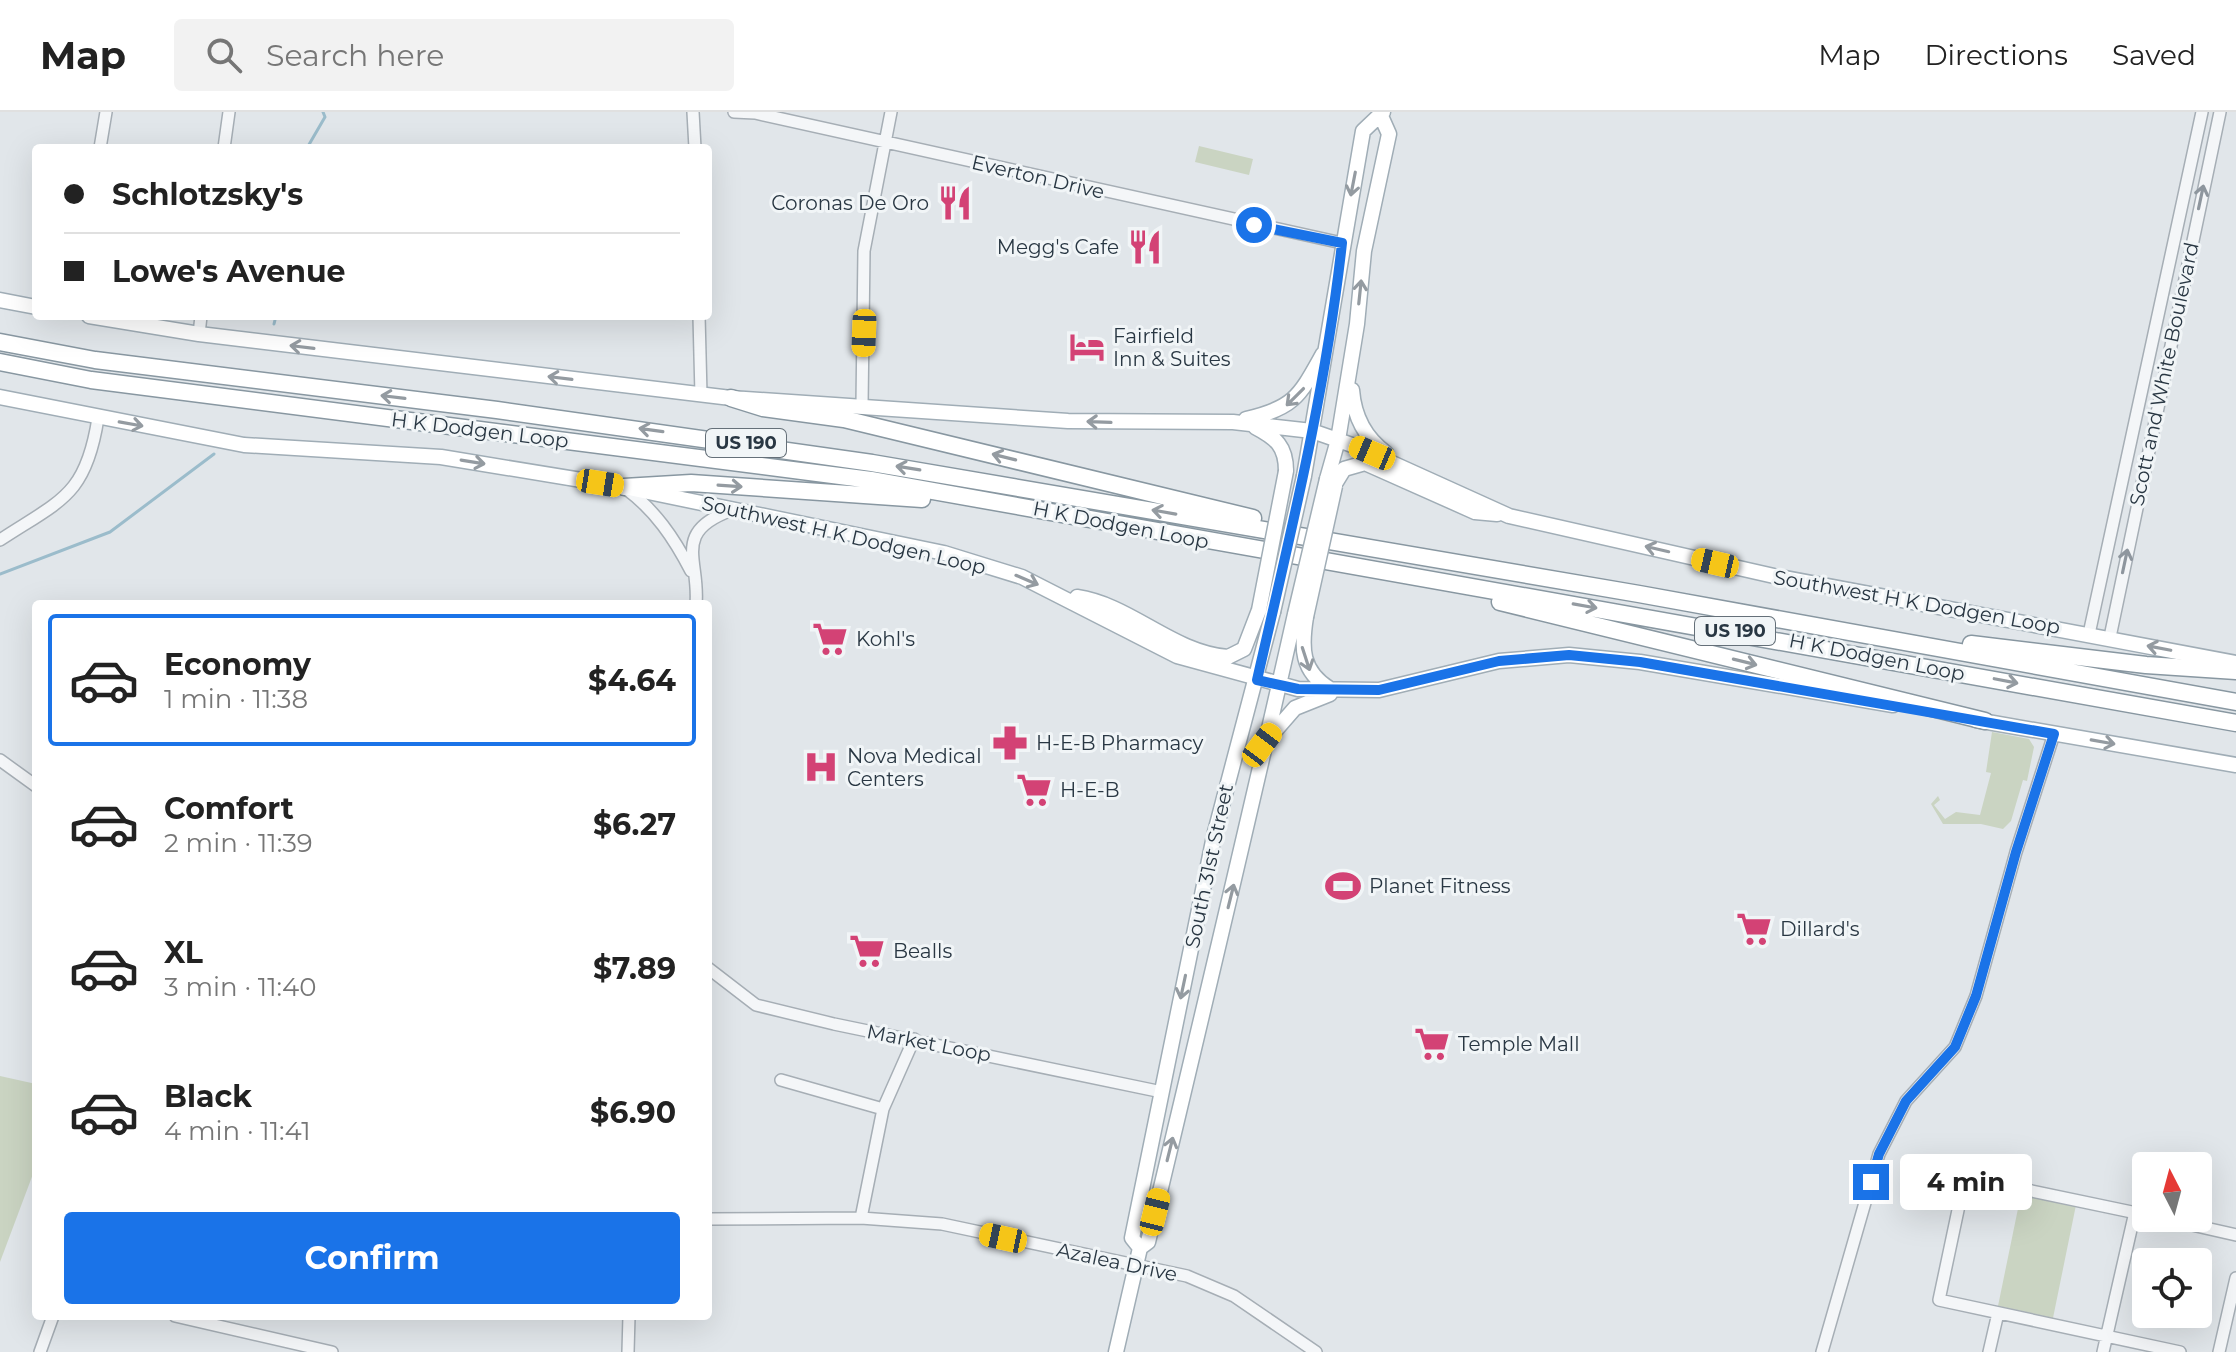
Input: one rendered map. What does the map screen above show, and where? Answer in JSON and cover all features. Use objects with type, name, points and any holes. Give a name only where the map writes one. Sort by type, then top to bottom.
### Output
[{"type":"highway","name":"H K Dodgen Loop","points":[[0,342],[95,360],[767,446],[1064,494],[2236,702]]},
{"type":"highway","name":"H K Dodgen Loop","points":[[0,362],[91,380],[871,480],[1232,546],[1732,630],[2236,723]]},
{"type":"highway","points":[[731,398],[763,408],[844,419],[1262,520],[1433,552],[1489,570]]},
{"type":"highway","points":[[624,487],[691,483],[869,495],[1079,517]]},
{"type":"highway","points":[[1232,546],[1331,571],[1519,606],[1985,721]]},
{"type":"highway","points":[[1812,625],[2146,665],[2236,671]]},
{"type":"main road","name":"South 31st Street","points":[[1116,1352],[1140,1248],[1148,1242],[1244,843],[1262,745],[1300,616],[1331,480],[1357,324],[1364,251],[1389,134],[1382,114],[1363,131],[1342,243],[1330,339],[1304,476],[1266,611],[1257,680],[1230,767],[1132,1238],[1140,1248]]},
{"type":"main road","points":[[0,300],[32,306]]},
{"type":"main road","name":"Southwest H K Dodgen Loop","points":[[113,320],[199,334],[731,398],[1068,421],[1239,422],[1312,431],[1412,471],[1509,516],[1774,576],[2236,663]]},
{"type":"main road","points":[[1357,324],[1352,385],[1353,406],[1360,426],[1372,443],[1412,471]]},
{"type":"main road","points":[[1239,422],[1280,410],[1300,395],[1330,339]]},
{"type":"main road","name":"Southwest H K Dodgen Loop","points":[[0,397],[244,445],[441,457],[624,487],[944,553],[1022,577],[1177,656],[1280,685],[1336,691],[1379,690],[1499,661],[1569,655],[1640,662],[2236,765]]},
{"type":"main road","points":[[1060,595],[1098,600],[1180,643],[1220,657],[1236,656],[1244,649],[1266,611],[1286,456],[1279,441],[1239,422]]},
{"type":"main road","points":[[1331,480],[1344,469],[1365,463],[1475,512],[1509,516]]},
{"type":"main road","points":[[1262,745],[1295,708],[1336,691],[1310,671],[1303,657],[1300,616]]},
{"type":"street","points":[[101,144],[106,112]]},
{"type":"street","points":[[225,144],[229,112]]},
{"type":"street","points":[[693,112],[695,144]]},
{"type":"street","name":"Everton Drive","points":[[734,112],[755,113],[1342,243]]},
{"type":"street","points":[[862,405],[864,251],[891,112]]},
{"type":"street","name":"Scott and White Boulevard","points":[[2089,634],[2202,112]]},
{"type":"street","name":"Scott and White Boulevard","points":[[2110,637],[2220,112]]},
{"type":"street","points":[[199,334],[201,320]]},
{"type":"street","points":[[699,320],[701,395]]},
{"type":"street","points":[[0,540],[76,488],[93,451],[98,418]]},
{"type":"street","points":[[624,487],[645,503],[677,544],[692,571]]},
{"type":"street","points":[[696,600],[692,548],[700,530],[712,517],[735,509]]},
{"type":"street","points":[[1822,1352],[1879,1154],[1906,1101],[1955,1047],[1976,996],[2016,852],[2054,734]]},
{"type":"street","points":[[0,760],[22,772],[32,782]]},
{"type":"street","name":"Market Loop","points":[[712,971],[756,1005],[1162,1092]]},
{"type":"street","points":[[861,1218],[883,1109],[914,1039]]},
{"type":"street","points":[[781,1080],[883,1109]]},
{"type":"street","points":[[2132,1212],[1965,1177],[1939,1300],[2180,1352]]},
{"type":"street","name":"Azalea Drive","points":[[712,1219],[861,1218],[943,1225],[1136,1265],[1211,1284],[1268,1317],[1313,1351]]},
{"type":"street","points":[[2212,1230],[2236,1235]]},
{"type":"street","points":[[2103,1352],[2136,1232]]},
{"type":"street","points":[[2219,1352],[2236,1278]]},
{"type":"street","points":[[1989,1352],[1998,1313]]},
{"type":"street","points":[[40,1352],[52,1320]]},
{"type":"street","points":[[192,1320],[332,1352]]},
{"type":"street","points":[[628,1352],[629,1320]]},
{"type":"green space","points":[[1199,146],[1253,159],[1249,175],[1195,162]]},
{"type":"green space","points":[[1992,732],[2029,739],[2034,747],[2027,781],[2023,780],[2011,821],[2003,829],[1981,824],[1943,824],[1931,804],[1938,796],[1940,800],[1934,805],[1945,819],[1956,812],[1980,815],[1991,773],[1986,772]]},
{"type":"green space","points":[[0,1076],[32,1083],[32,1177],[0,1262]]},
{"type":"green space","points":[[2021,1194],[2076,1205],[2053,1318],[1998,1306]]},
{"type":"waterway","points":[[309,144],[325,117],[323,112]]},
{"type":"waterway","points":[[274,324],[275,320]]},
{"type":"waterway","points":[[0,574],[110,532],[214,454]]},
{"type":"place","name":"Coronas De Oro","points":[[955,203]]},
{"type":"place","name":"Megg's Cafe","points":[[1145,247]]},
{"type":"place","name":"Fairfield Inn & Suites","points":[[1087,347]]},
{"type":"place","name":"Kohl's","points":[[830,639]]},
{"type":"place","name":"H-E-B Pharmacy","points":[[1010,743]]},
{"type":"place","name":"Nova Medical Centers","points":[[821,767]]},
{"type":"place","name":"H-E-B","points":[[1034,790]]},
{"type":"place","name":"Planet Fitness","points":[[1343,886]]},
{"type":"place","name":"Dillard's","points":[[1754,929]]},
{"type":"place","name":"Bealls","points":[[867,951]]},
{"type":"place","name":"Temple Mall","points":[[1432,1044]]},
{"type":"route","points":[[1254,225],[1342,243],[1333,323],[1304,476],[1257,680],[1298,689],[1379,690],[1499,661],[1569,655],[1640,662],[2054,734],[2016,852],[1976,996],[1955,1047],[1906,1101],[1879,1154],[1871,1182]]}]
